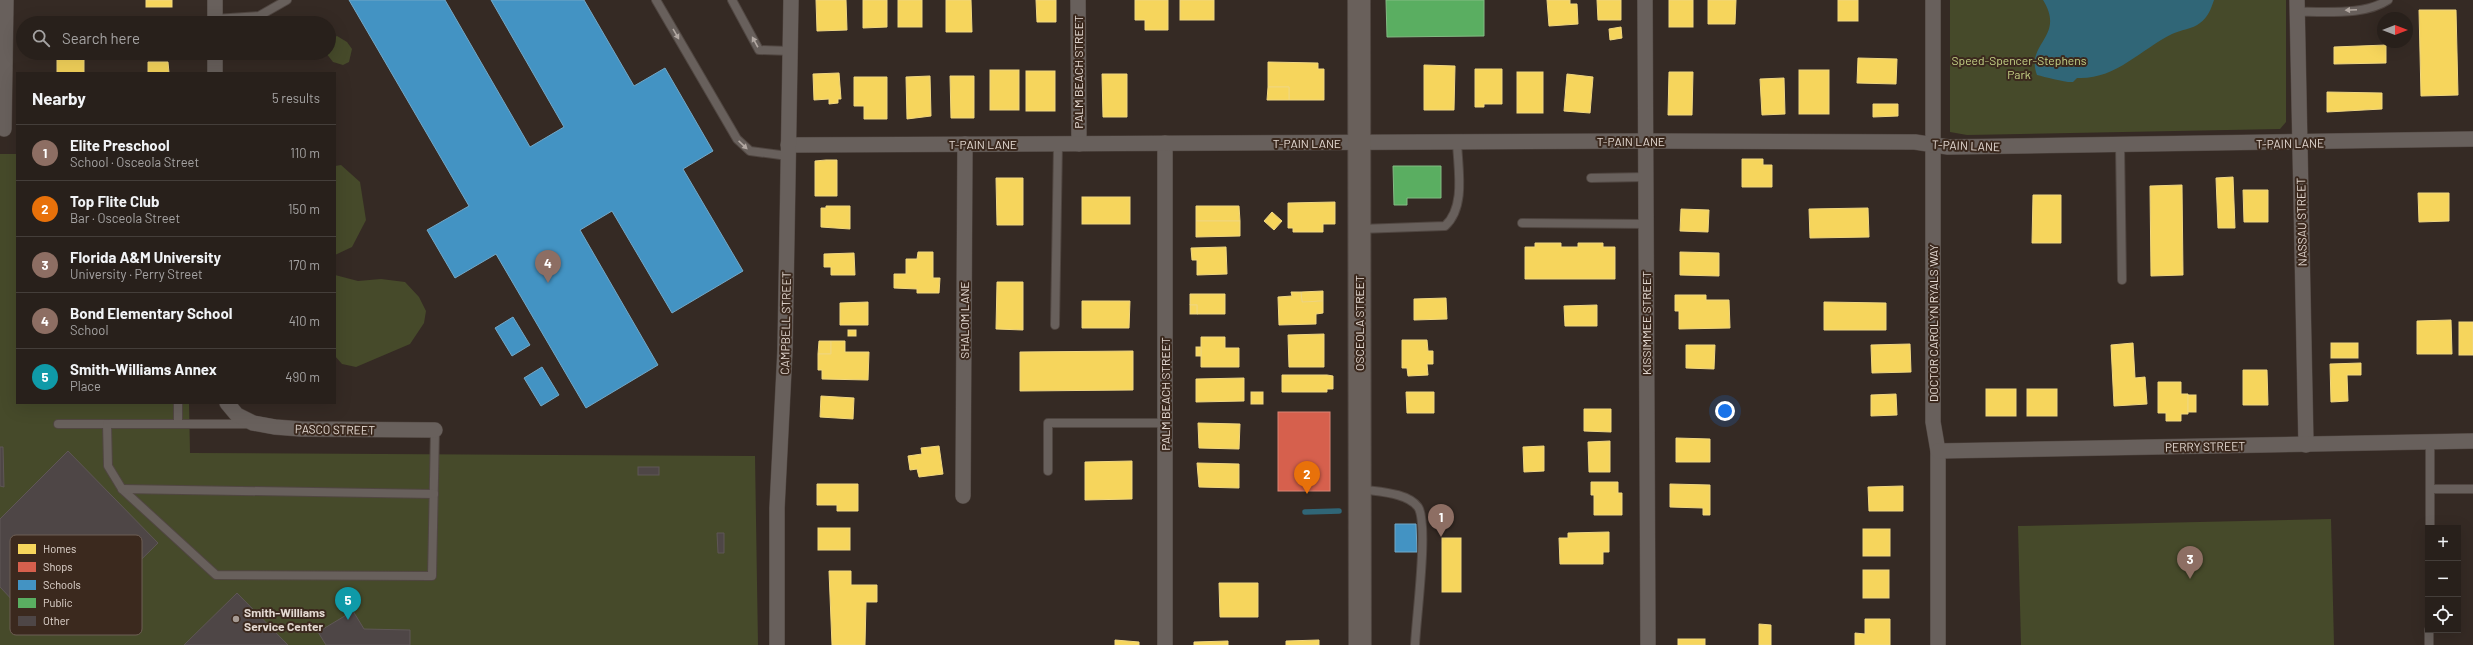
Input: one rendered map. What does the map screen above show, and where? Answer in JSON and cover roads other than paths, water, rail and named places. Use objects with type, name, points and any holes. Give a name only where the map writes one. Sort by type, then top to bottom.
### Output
[{"type":"street","points":[[6,0],[7,129]]},
{"type":"street","points":[[215,0],[215,16]]},
{"type":"street","name":"CAMPBELL STREET","points":[[777,645],[776,508],[785,360],[791,0]]},
{"type":"street","name":"PALM BEACH STREET","points":[[1078,0],[1079,144]]},
{"type":"street","name":"OSCEOLA STREET","points":[[1359,0],[1360,645]]},
{"type":"street","name":"KISSIMMEE STREET","points":[[1645,0],[1648,645]]},
{"type":"street","name":"DOCTOR CAROLYN RYALS WAY","points":[[1933,0],[1932,145],[1934,422],[1938,451],[1938,645]]},
{"type":"street","name":"NASSAU STREET","points":[[2297,6],[2306,445]]},
{"type":"street","points":[[215,60],[215,72]]},
{"type":"street","name":"T-PAIN LANE","points":[[788,150],[966,144],[1645,141],[1915,142],[1948,147],[2120,146],[2473,140]]},
{"type":"street","name":"PALM BEACH STREET","points":[[1165,143],[1165,645]]},
{"type":"street","name":"SHALOM LANE","points":[[963,496],[966,144]]},
{"type":"street","name":"PASCO STREET","points":[[228,404],[237,415],[253,424],[301,429],[435,430]]},
{"type":"street","name":"PERRY STREET","points":[[1938,451],[2473,441]]},
{"type":"lane","points":[[259,16],[287,0]]},
{"type":"lane","points":[[656,0],[737,139],[750,151],[788,150]]},
{"type":"lane","points":[[732,0],[759,50],[790,51]]},
{"type":"lane","points":[[2297,6],[2366,9],[2380,6],[2388,0]]},
{"type":"lane","points":[[1359,229],[1445,226],[1452,219],[1458,204],[1457,142]]},
{"type":"lane","points":[[1055,325],[1058,144]]},
{"type":"lane","points":[[2120,146],[2122,280]]},
{"type":"lane","points":[[1591,178],[1646,177]]},
{"type":"lane","points":[[1522,223],[1646,224]]},
{"type":"lane","points":[[178,404],[178,424]]},
{"type":"lane","points":[[1048,471],[1048,423],[1165,423]]},
{"type":"lane","points":[[58,424],[253,424]]},
{"type":"lane","points":[[108,424],[108,466],[122,489],[216,575],[432,576],[435,430]]},
{"type":"lane","points":[[2430,442],[2430,525]]},
{"type":"lane","points":[[122,489],[434,494]]},
{"type":"lane","points":[[1360,489],[1393,494],[1411,501],[1419,508],[1423,537],[1415,645]]},
{"type":"lane","points":[[2430,489],[2473,489]]},
{"type":"lane","points":[[2429,633],[2429,645]]},
{"type":"water","points":[[2043,0],[2214,0],[2203,21],[2197,25],[2172,34],[2115,69],[2091,77],[2077,78],[2073,82],[2070,82],[2037,75],[2035,64],[2036,55],[2048,32],[2050,23],[2049,13]]},
{"type":"waterway","points":[[1305,512],[1339,511]]},
{"type":"place","name":"Bond Elementary School","points":[[548,283]]},
{"type":"place","name":"Top Flite Club","points":[[1307,494]]},
{"type":"place","name":"Elite Preschool","points":[[1441,537]]},
{"type":"place","name":"Florida A&M University","points":[[2190,579]]},
{"type":"place","name":"Smith-Williams Service Center","points":[[236,619]]},
{"type":"place","name":"Smith-Williams Annex","points":[[348,620]]},
{"type":"park label","name":"Speed-Spencer-Stephens Park","points":[[2019,67]]}]
